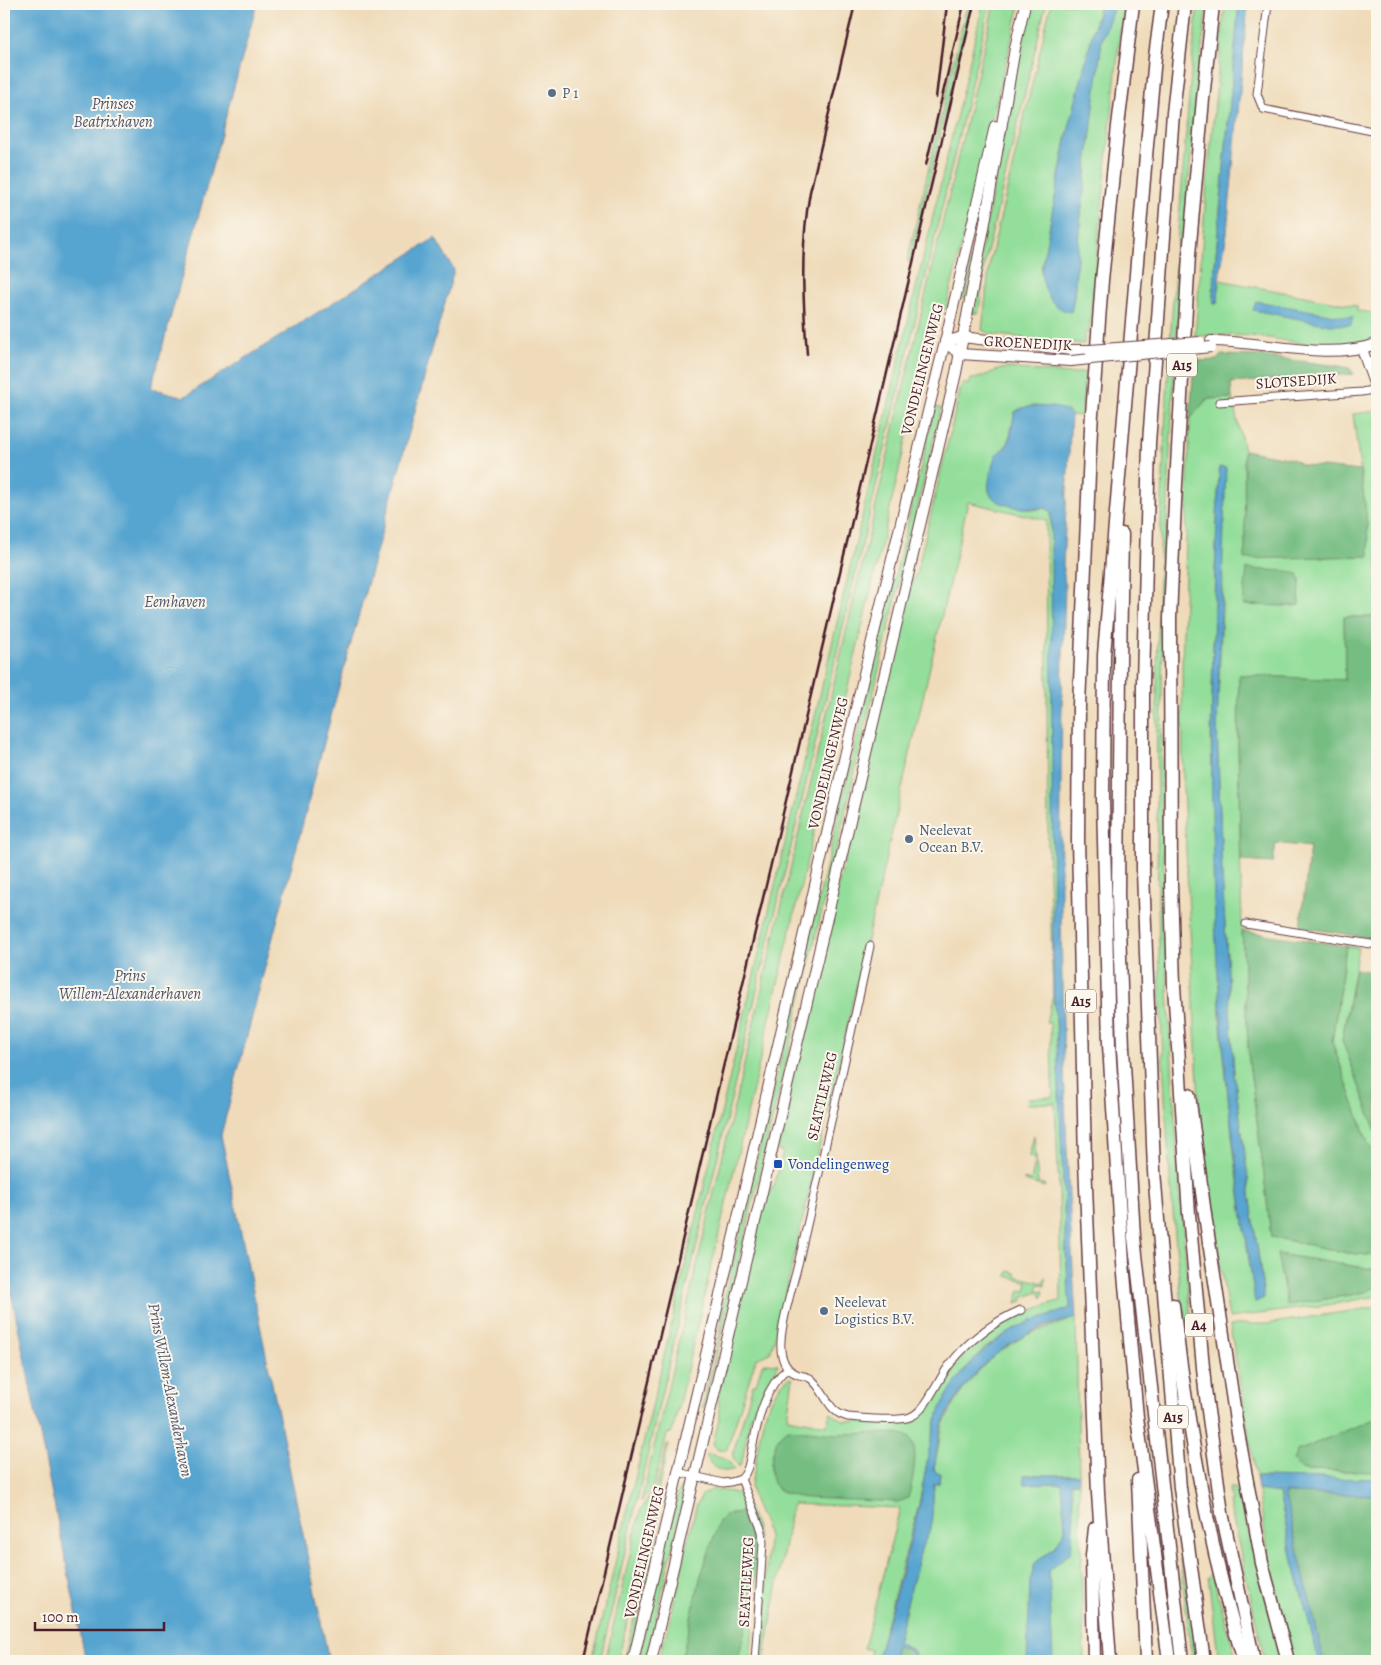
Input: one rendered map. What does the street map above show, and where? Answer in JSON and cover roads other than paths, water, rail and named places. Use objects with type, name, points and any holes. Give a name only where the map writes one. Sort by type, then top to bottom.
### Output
[{"type":"highway","name":"A15","points":[[1110,1661],[1097,1484],[1081,1025],[1078,705],[1090,428],[1104,260],[1133,4]]},
{"type":"highway","name":"A15","points":[[1162,4],[1145,167],[1104,655],[1103,799],[1109,1045],[1123,1263],[1137,1417],[1169,1661]]},
{"type":"highway","name":"A15","points":[[1185,4],[1173,113],[1149,443],[1143,683],[1143,871],[1154,1171],[1180,1488],[1204,1661]]},
{"type":"highway","name":"A15","points":[[1213,4],[1189,255],[1171,609],[1171,874],[1174,986],[1206,1222],[1237,1427],[1262,1562],[1288,1661]]},
{"type":"highway","name":"A15","points":[[1125,410],[1118,876],[1123,1048],[1134,1237],[1182,1661]]},
{"type":"highway","name":"A4","points":[[1174,986],[1189,1214],[1205,1389],[1222,1513],[1254,1661]]},
{"type":"highway","name":"A4","points":[[1154,1171],[1191,1438],[1205,1512],[1244,1661]]},
{"type":"highway","name":"A15","points":[[1137,1417],[1138,1490],[1146,1661]]},
{"type":"highway","name":"A15","points":[[1094,1661],[1092,1556],[1097,1484]]},
{"type":"main road","name":"VONDELINGENWEG","points":[[651,1661],[960,354],[1015,48],[1025,4]]},
{"type":"main road","name":"VONDELINGENWEG","points":[[633,1661],[866,665],[945,342],[1008,65],[1015,48]]},
{"type":"main road","points":[[966,317],[974,330],[985,340]]},
{"type":"main road","name":"GROENEDIJK","points":[[945,342],[962,337],[1072,350],[1241,344],[1301,350],[1338,351],[1362,349],[1377,344]]},
{"type":"main road","points":[[945,342],[960,354]]},
{"type":"main road","name":"GROENEDIJK","points":[[960,354],[1071,361],[1211,344]]},
{"type":"main road","name":"SLOTSEDIJK","points":[[1362,349],[1376,389]]},
{"type":"street","points":[[1268,4],[1257,94],[1263,109],[1377,132]]},
{"type":"street","name":"SLOTSEDIJK","points":[[1219,402],[1362,392],[1376,389]]},
{"type":"street","points":[[1246,924],[1377,945]]},
{"type":"street","name":"SEATTLEWEG","points":[[788,1368],[782,1356],[781,1334],[870,946]]},
{"type":"street","points":[[678,1472],[723,1482],[741,1479],[746,1474],[764,1404],[774,1382],[788,1368],[793,1372],[810,1378],[835,1412],[841,1416],[848,1418],[905,1419],[918,1414],[950,1363],[974,1338],[984,1329],[1021,1310]]},
{"type":"street","name":"SEATTLEWEG","points":[[741,1479],[762,1531],[763,1543],[755,1661]]},
{"type":"water","points":[[4,4],[257,4],[151,388],[184,397],[435,238],[454,270],[335,701],[221,1135],[329,1661],[86,1661],[4,1258]]},
{"type":"water","points":[[1100,4],[1115,4],[1102,39],[1071,312],[1057,307],[1049,297],[1041,271],[1066,140]]},
{"type":"water","points":[[1239,4],[1248,4],[1227,232],[1219,280],[1218,303],[1214,304],[1215,265]]},
{"type":"water","points":[[1256,301],[1353,317],[1351,325],[1330,325],[1253,310]]},
{"type":"water","points":[[1031,406],[1058,408],[1071,415],[1063,566],[1065,585],[1061,860],[1066,1135],[1076,1318],[1032,1332],[1000,1351],[977,1372],[950,1409],[941,1428],[934,1468],[936,1473],[940,1473],[939,1483],[934,1484],[931,1528],[922,1546],[897,1642],[908,1647],[914,1653],[916,1661],[914,1661],[909,1650],[896,1646],[892,1661],[876,1661],[919,1507],[935,1425],[950,1391],[972,1362],[1001,1337],[1034,1320],[1070,1308],[1056,1019],[1053,995],[1051,512],[1045,508],[1031,509],[1005,504],[992,497],[989,491],[989,478],[995,456],[1006,447],[1009,441],[1015,412]]},
{"type":"water","points":[[1377,465],[1377,524],[1376,524],[1371,466]]},
{"type":"water","points":[[1219,467],[1226,468],[1217,726],[1222,875],[1234,1073],[1264,1298],[1255,1302],[1227,1089],[1216,949],[1213,880],[1212,742]]},
{"type":"water","points":[[1024,1475],[1079,1475],[1079,1482],[1071,1483],[1074,1514],[1071,1552],[1049,1570],[1053,1661],[1027,1661],[1030,1581],[1035,1563],[1055,1547],[1065,1530],[1062,1483],[1025,1484]]},
{"type":"water","points":[[1256,1477],[1377,1479],[1377,1495],[1284,1493],[1324,1661],[1319,1661],[1293,1561],[1279,1493],[1258,1490]]},
{"type":"railway","points":[[807,354],[803,273],[807,212],[810,192],[855,4]]},
{"type":"railway","points":[[936,98],[947,4]]},
{"type":"railway","points":[[926,165],[964,4]]},
{"type":"railway","points":[[583,1661],[974,4]]},
{"type":"place","name":"P 1","points":[[552,93]]},
{"type":"place","name":"Neelevat Ocean B.V.","points":[[909,839]]},
{"type":"place","name":"Vondelingenweg","points":[[778,1164]]},
{"type":"place","name":"Neelevat Logistics B.V.","points":[[824,1311]]},
{"type":"water label","name":"Prinses Beatrixhaven","points":[[113,113]]},
{"type":"water label","name":"Eemhaven","points":[[175,602]]},
{"type":"water label","name":"Prins Willem-Alexanderhaven","points":[[130,985]]},
{"type":"water label","name":"Prins Willem-Alexanderhaven","points":[[170,1390]]}]
